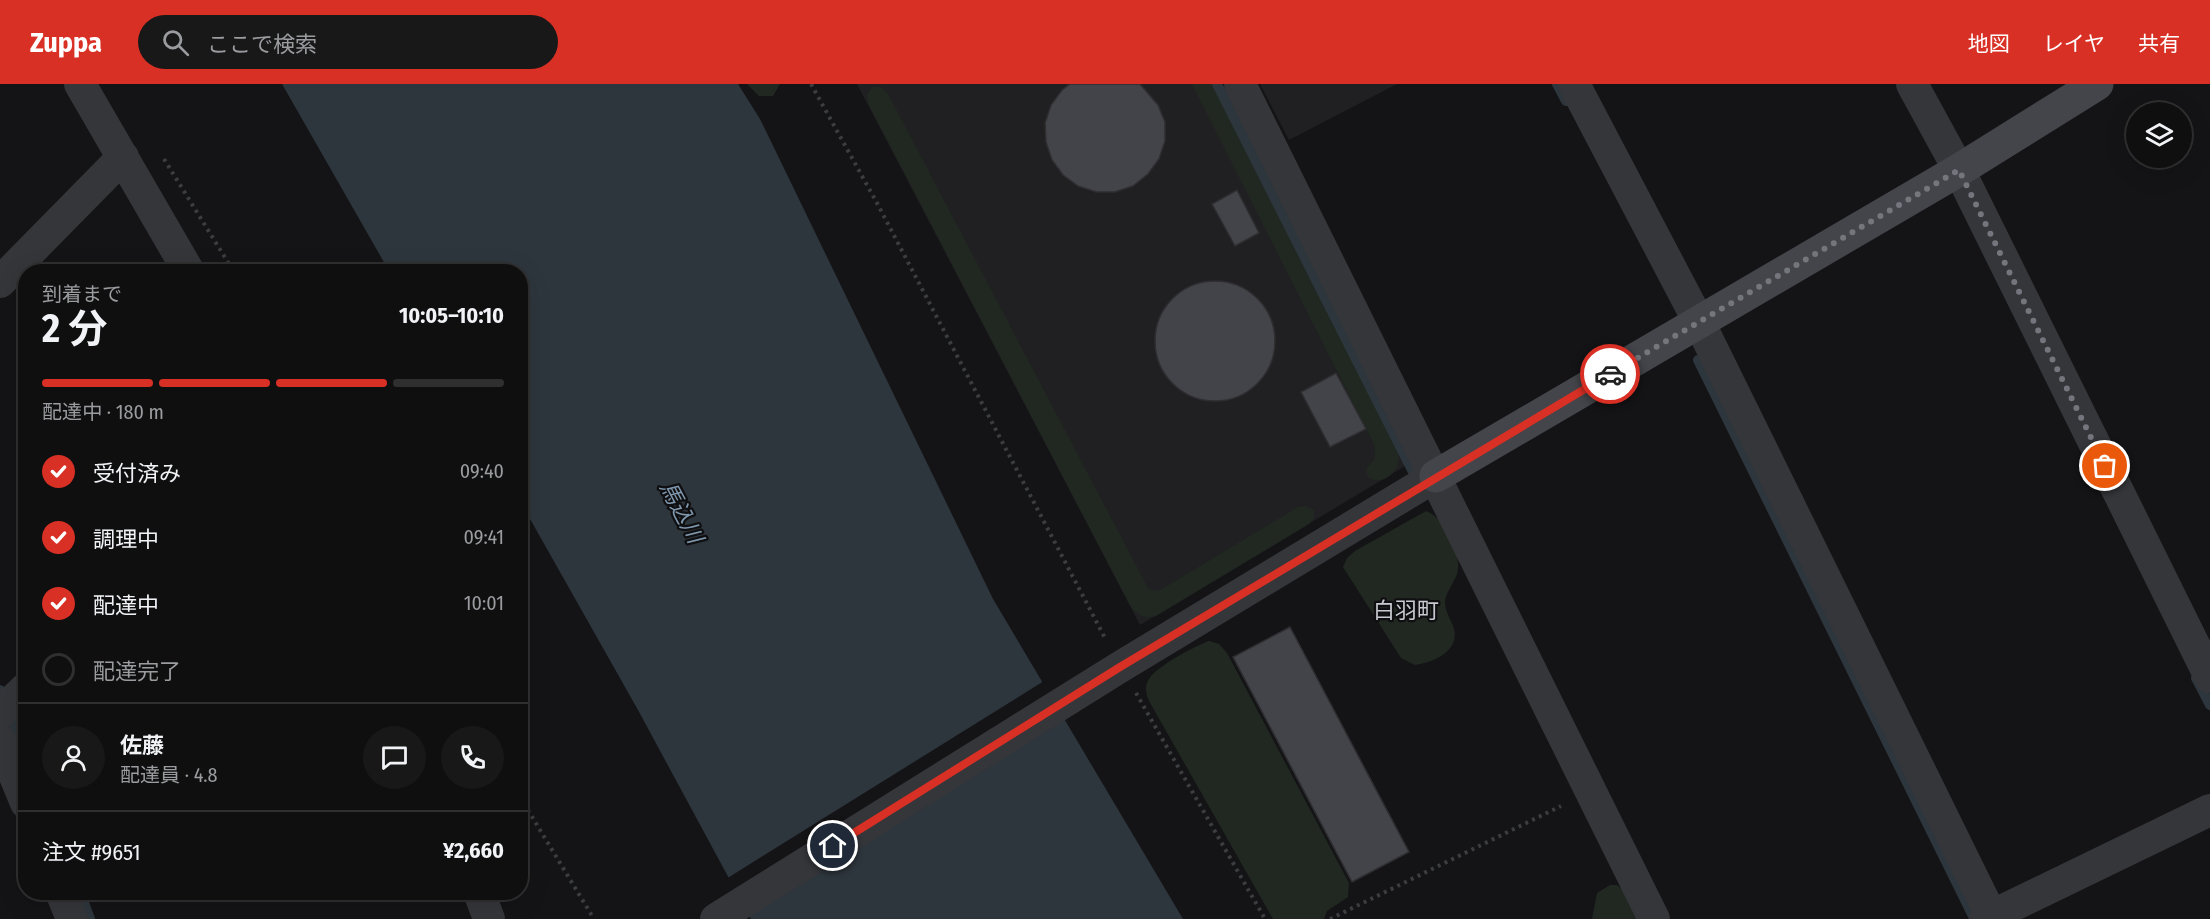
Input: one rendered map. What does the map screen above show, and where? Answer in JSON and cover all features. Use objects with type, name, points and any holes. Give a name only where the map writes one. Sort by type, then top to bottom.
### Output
[{"type":"street","points":[[80,84],[184,264]]},
{"type":"street","points":[[1240,84],[1654,919]]},
{"type":"street","points":[[1574,84],[1699,322],[1990,918],[2210,810]]},
{"type":"street","points":[[1911,84],[1959,170],[2210,677]]},
{"type":"street","points":[[716,919],[1112,672],[1436,476],[1959,170],[2097,84]]},
{"type":"street","points":[[0,282],[123,157]]},
{"type":"street","points":[[0,713],[18,696]]},
{"type":"street","points":[[0,740],[18,784]]},
{"type":"street","points":[[64,900],[72,919]]},
{"type":"street","points":[[482,900],[489,919]]},
{"type":"path","points":[[811,84],[877,203],[1112,672],[1265,919]]},
{"type":"path","points":[[161,153],[229,264]]},
{"type":"path","points":[[1330,919],[1591,791]]},
{"type":"path","points":[[528,810],[594,919]]},
{"type":"shaded area","points":[[747,84],[780,84],[773,96],[759,96]]},
{"type":"shaded area","points":[[857,84],[1212,84],[1405,466],[1140,625]]},
{"type":"shaded area","points":[[1192,84],[1212,84],[1398,452],[1397,465],[1386,478],[1374,480],[1368,477],[1366,469],[1375,459],[1375,446]]},
{"type":"shaded area","points":[[1260,84],[1397,84],[1289,140]]},
{"type":"shaded area","points":[[872,87],[881,87],[888,94],[1148,588],[1155,591],[1162,589],[1298,507],[1306,506],[1314,510],[1314,518],[1309,524],[1156,616],[1142,616],[1131,607],[869,105],[867,95]]},
{"type":"shaded area","points":[[1426,511],[1433,514],[1445,527],[1454,544],[1458,561],[1457,573],[1445,603],[1455,637],[1449,650],[1437,659],[1415,665],[1401,658],[1343,567],[1347,558],[1355,551]]},
{"type":"shaded area","points":[[1209,641],[1219,644],[1227,653],[1349,883],[1348,897],[1327,911],[1324,919],[1273,919],[1149,701],[1146,687],[1153,674],[1177,657]]},
{"type":"shaded area","points":[[1610,885],[1617,885],[1623,890],[1637,919],[1592,919],[1597,893]]},
{"type":"water","name":"馬込川","points":[[282,84],[738,84],[760,119],[993,599],[1183,919],[751,919],[638,710],[528,515],[528,264],[385,264]]},
{"type":"pier","points":[[1044,681],[1065,716],[745,915],[726,879]]},
{"type":"building","points":[[1070,84],[1140,84],[1158,105],[1165,122],[1165,141],[1159,159],[1148,174],[1133,186],[1115,192],[1096,192],[1078,186],[1063,175],[1052,160],[1046,142],[1045,123],[1051,105],[1062,90]]},
{"type":"building","points":[[1237,190],[1259,233],[1235,246],[1212,204]]},
{"type":"building","points":[[1215,281],[1238,286],[1257,299],[1270,318],[1275,341],[1270,364],[1257,383],[1238,396],[1215,401],[1192,396],[1173,383],[1160,364],[1155,341],[1160,318],[1173,299],[1192,286]]},
{"type":"building","points":[[1336,373],[1366,429],[1330,447],[1301,392]]},
{"type":"building","points":[[1290,627],[1409,852],[1352,882],[1233,657]]},
{"type":"waterway","points":[[1217,84],[1413,472]]},
{"type":"waterway","points":[[1557,84],[1566,101]]},
{"type":"waterway","points":[[1698,360],[1973,916]]},
{"type":"waterway","points":[[2196,678],[2210,705]]},
{"type":"waterway","points":[[0,690],[18,735]]},
{"type":"waterway","points":[[83,900],[90,919]]},
{"type":"way so far","points":[[1610,374],[1959,170],[2105,466]]},
{"type":"district","name":"白羽町","points":[[1406,610]]},
{"type":"route","points":[[833,846],[1120,667],[1610,374]]}]
